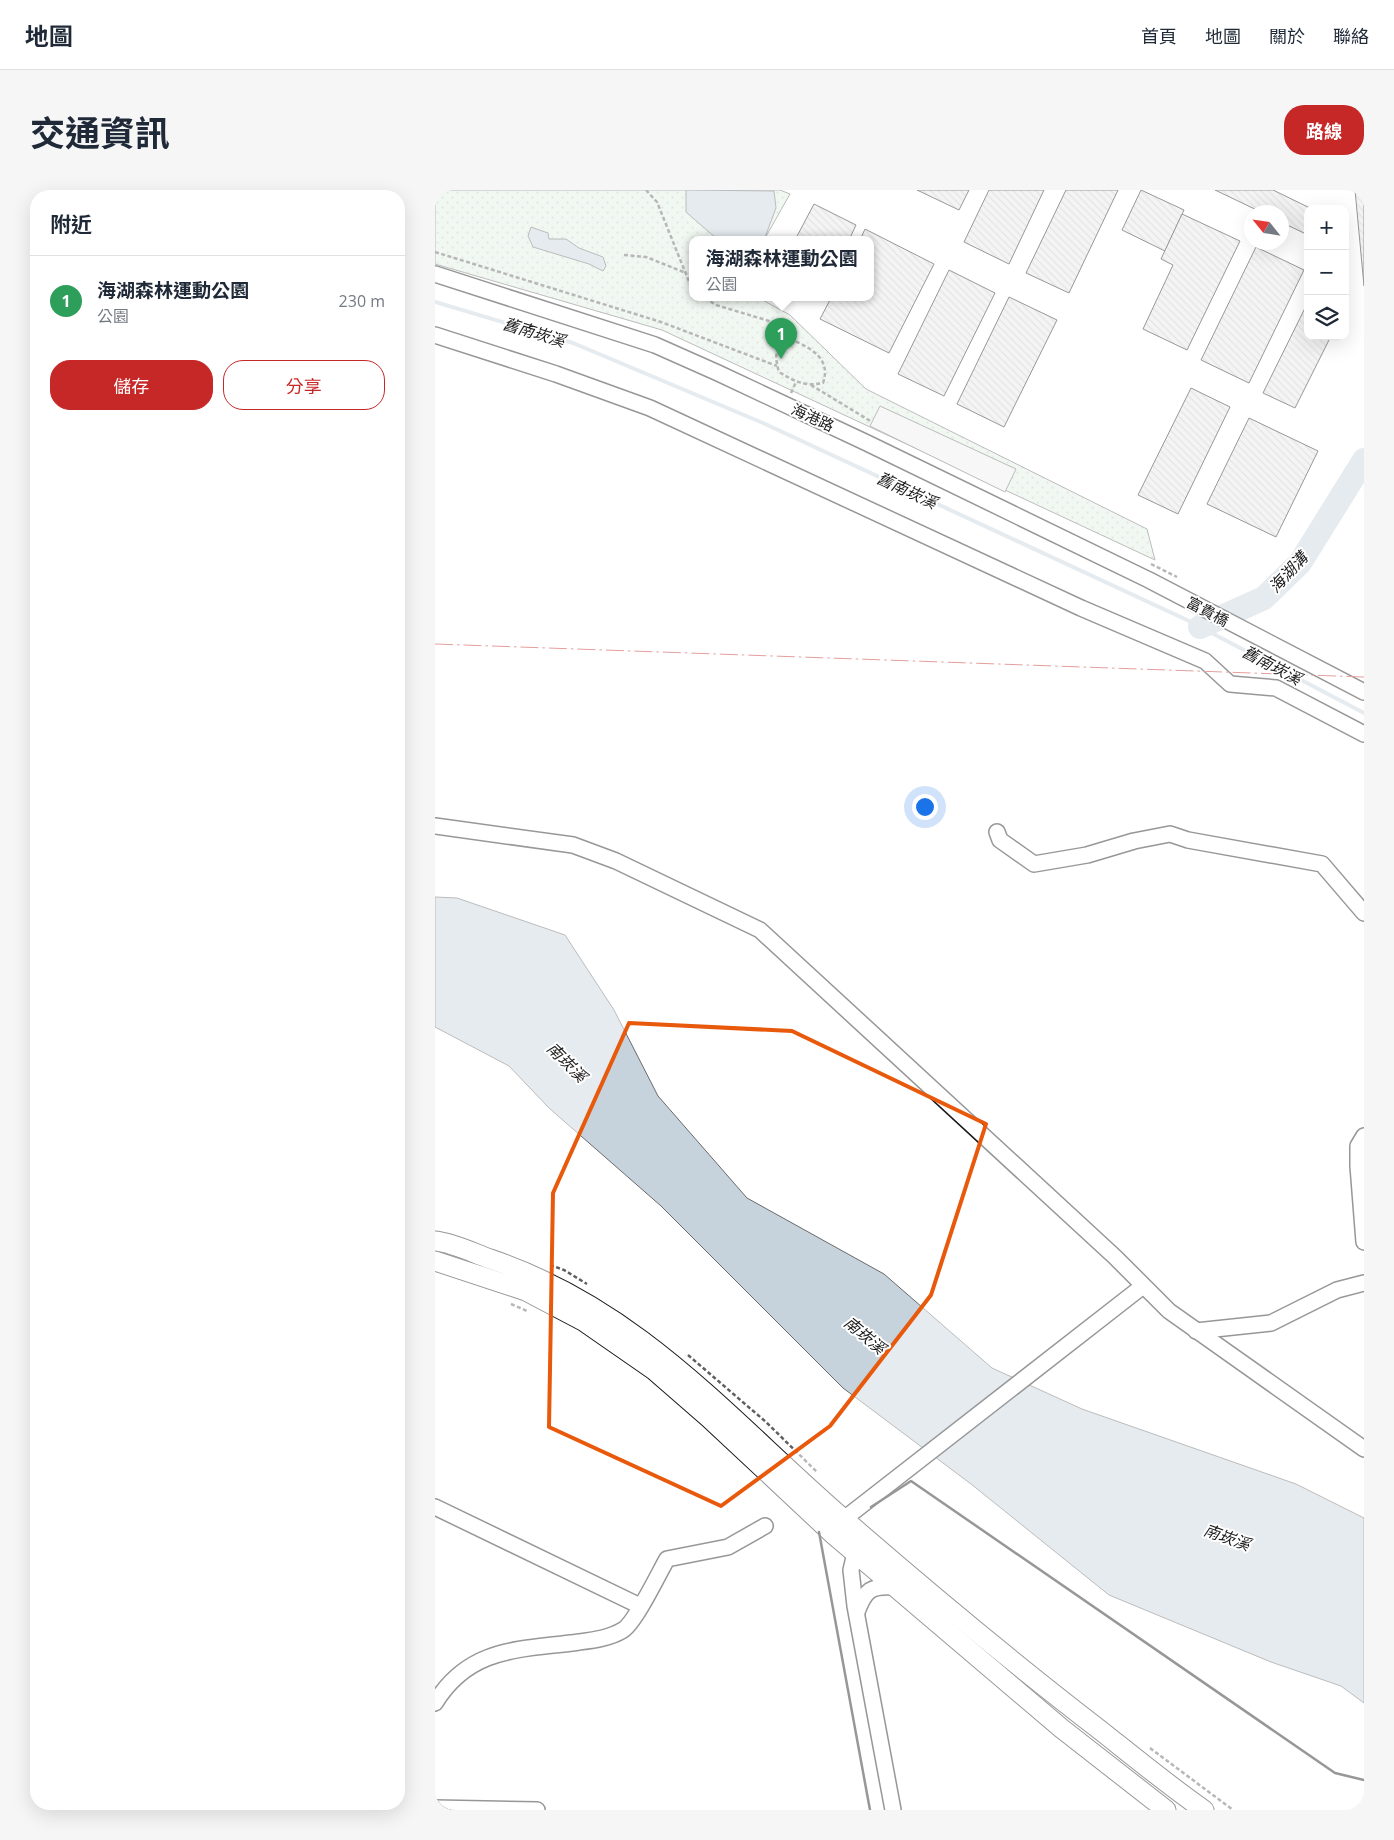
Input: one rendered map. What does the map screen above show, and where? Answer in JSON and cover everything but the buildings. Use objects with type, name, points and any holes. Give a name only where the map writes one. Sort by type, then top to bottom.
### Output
[{"type":"main road","points":[[435,1241],[529,1272],[591,1305],[665,1356],[722,1405],[839,1527],[855,1553],[1061,1728],[1166,1810]]},
{"type":"main road","points":[[435,1261],[526,1291],[583,1321],[655,1371],[839,1527],[950,1610],[1063,1702],[1204,1810]]},
{"type":"street","name":"海港路","points":[[435,274],[655,346],[867,442],[1177,594]]},
{"type":"street","points":[[435,335],[556,374],[650,408],[1081,608],[1205,661],[1230,684],[1276,688],[1364,734]]},
{"type":"street","name":"富貴橋","points":[[1177,594],[1364,692]]},
{"type":"street","points":[[435,826],[573,844],[615,861],[760,930],[1115,1257],[1169,1311],[1364,1449]]},
{"type":"street","points":[[997,832],[1000,840],[1034,864],[1087,855],[1134,841],[1170,834],[1188,840],[1322,864],[1364,913]]},
{"type":"street","points":[[1364,1136],[1358,1146],[1364,1242]]},
{"type":"street","points":[[1195,1331],[1271,1322],[1337,1290],[1364,1283]]},
{"type":"street","points":[[839,1527],[909,1468],[1143,1286]]},
{"type":"street","points":[[435,1507],[640,1606]]},
{"type":"street","points":[[435,1703],[460,1672],[487,1658],[515,1649],[599,1640],[625,1630],[667,1559],[728,1547],[765,1526]]},
{"type":"street","points":[[855,1553],[851,1570],[856,1614],[893,1810]]},
{"type":"street","points":[[856,1614],[863,1597],[872,1588],[881,1586],[895,1587]]},
{"type":"street","points":[[435,1808],[537,1810]]},
{"type":"path","points":[[645,190],[657,202],[689,281]]},
{"type":"path","points":[[435,252],[661,322],[777,366]]},
{"type":"path","points":[[624,255],[645,257],[686,273]]},
{"type":"path","points":[[710,301],[716,305],[776,323],[790,339],[811,348],[824,363],[826,374],[823,383],[811,385],[795,382],[779,372],[776,352],[781,342],[790,339]]},
{"type":"path","points":[[789,396],[795,382]]},
{"type":"path","points":[[811,385],[872,422]]},
{"type":"path","points":[[505,1302],[532,1313]]},
{"type":"highlighted area","points":[[629,1023],[792,1031],[986,1124],[931,1295],[830,1426],[721,1506],[549,1427],[553,1193]]},
{"type":"green space","points":[[435,190],[780,190],[790,194],[766,236],[689,236],[689,301],[764,301],[790,315],[866,389],[1147,529],[1155,560],[662,330],[435,264]]},
{"type":"shaded area","points":[[880,406],[1016,469],[1005,492],[870,426]]},
{"type":"water","points":[[686,190],[774,191],[776,208],[766,236],[714,236],[686,212]]},
{"type":"water","points":[[531,227],[548,233],[549,239],[566,239],[579,248],[603,257],[606,266],[603,271],[589,264],[533,247],[528,236]]},
{"type":"water","name":"南崁溪","points":[[435,897],[457,898],[565,935],[614,1010],[658,1096],[747,1198],[884,1274],[992,1368],[1082,1409],[1296,1484],[1364,1518],[1364,1703],[1341,1686],[1271,1662],[1109,1595],[971,1484],[843,1388],[661,1206],[549,1108],[509,1066],[435,1027]]},
{"type":"waterway","name":"舊南崁溪","points":[[435,302],[573,343],[763,423],[1187,620],[1364,713]]},
{"type":"waterway","name":"海湖溝","points":[[1200,627],[1264,598],[1300,563],[1364,460]]},
{"type":"wall","points":[[871,1507],[911,1481],[1335,1773],[1364,1780]]},
{"type":"wall","points":[[819,1532],[870,1810]]},
{"type":"power","points":[[435,644],[1364,677]]},
{"type":"place","name":"海湖森林運動公園","points":[[781,359]]}]
